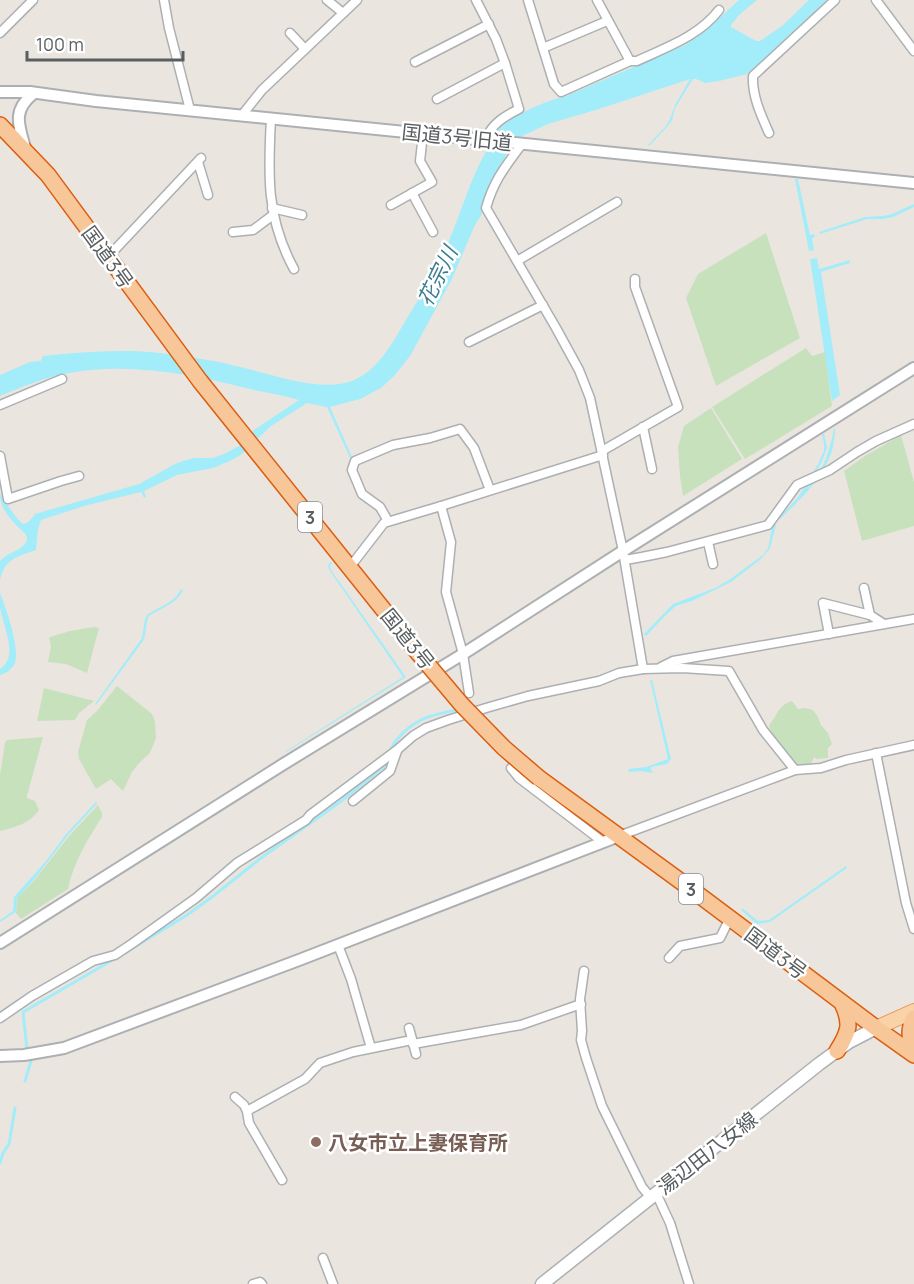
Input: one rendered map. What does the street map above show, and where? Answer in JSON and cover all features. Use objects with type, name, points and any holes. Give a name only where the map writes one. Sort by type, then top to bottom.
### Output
[{"type":"highway","name":"国道3号","points":[[0,124],[48,175],[170,343],[419,654],[462,705],[504,748],[539,778],[876,1028],[914,1053]]},
{"type":"highway","points":[[837,1052],[849,1027],[847,1012],[842,1003]]},
{"type":"highway","points":[[914,1018],[909,1032],[914,1053]]},
{"type":"main road","points":[[876,1028],[914,1011]]},
{"type":"main road","name":"湯辺田八女線","points":[[542,1284],[849,1042],[876,1028]]},
{"type":"street","points":[[0,33],[33,0]]},
{"type":"street","points":[[164,0],[190,110]]},
{"type":"street","points":[[327,0],[343,13]]},
{"type":"street","points":[[242,115],[262,90],[357,0]]},
{"type":"street","points":[[477,0],[496,39],[519,109],[505,116],[489,130],[487,140]]},
{"type":"street","points":[[528,0],[554,84],[561,92],[630,62],[638,61],[694,34],[711,20],[719,9]]},
{"type":"street","points":[[597,0],[630,62]]},
{"type":"street","points":[[770,133],[759,110],[753,76],[835,0]]},
{"type":"street","points":[[876,0],[914,51]]},
{"type":"street","points":[[543,48],[607,21]]},
{"type":"street","points":[[416,62],[489,24]]},
{"type":"street","points":[[290,33],[305,49]]},
{"type":"street","points":[[437,99],[505,63]]},
{"type":"street","name":"国道3号旧道","points":[[0,92],[34,93],[914,183]]},
{"type":"street","points":[[27,153],[18,116],[25,100],[34,93]]},
{"type":"street","points":[[271,118],[268,165],[272,212],[294,270]]},
{"type":"street","points":[[391,205],[432,182],[420,161],[423,134]]},
{"type":"street","points":[[520,144],[498,177],[486,208],[579,370],[590,398],[624,556],[643,669]]},
{"type":"street","points":[[108,257],[199,160],[208,195]]},
{"type":"street","points":[[412,193],[433,232]]},
{"type":"street","points":[[517,261],[617,202]]},
{"type":"street","points":[[233,232],[253,230],[272,212],[302,215]]},
{"type":"street","points":[[350,567],[384,523],[388,521],[603,453],[678,407],[635,287],[635,279]]},
{"type":"street","points":[[469,342],[543,305]]},
{"type":"street","points":[[0,943],[263,777],[624,556],[914,368]]},
{"type":"street","points":[[0,405],[62,379]]},
{"type":"street","points":[[624,556],[642,557],[768,525],[797,485],[830,470],[876,441],[914,424]]},
{"type":"street","points":[[643,427],[652,469]]},
{"type":"street","points":[[388,521],[380,507],[362,494],[352,470],[355,461],[393,445],[460,429],[474,448],[490,490]]},
{"type":"street","points":[[0,456],[8,499],[70,483],[79,476]]},
{"type":"street","points":[[441,506],[451,542],[446,592],[463,654],[469,693]]},
{"type":"street","points":[[708,542],[713,564]]},
{"type":"street","points":[[864,588],[870,615]]},
{"type":"street","points":[[829,634],[823,603],[870,615],[884,624]]},
{"type":"street","points":[[657,669],[673,661],[914,619]]},
{"type":"street","points":[[0,1018],[32,996],[93,961],[115,955],[133,943],[196,898],[237,863],[306,820],[413,736],[426,728],[477,711],[528,696],[643,669],[682,668],[729,671],[763,730],[795,770]]},
{"type":"street","points":[[0,1056],[29,1055],[64,1048],[795,770],[821,768],[914,745]]},
{"type":"street","points":[[353,801],[390,771],[397,750]]},
{"type":"street","points":[[876,753],[904,892],[914,929]]},
{"type":"street","points":[[512,768],[519,778],[603,842]]},
{"type":"street","points":[[669,958],[680,946],[720,938],[730,918]]},
{"type":"street","points":[[338,945],[351,979],[371,1048]]},
{"type":"street","points":[[584,971],[581,1040],[602,1106],[642,1187],[654,1196],[670,1223],[689,1284]]},
{"type":"street","points":[[247,1111],[305,1079],[320,1063],[371,1048],[521,1025],[581,1004]]},
{"type":"street","points":[[409,1028],[416,1054]]},
{"type":"street","points":[[235,1097],[247,1111],[249,1123],[282,1180]]},
{"type":"street","points":[[323,1258],[333,1284]]},
{"type":"street","points":[[253,1284],[261,1282],[262,1284]]},
{"type":"green space","points":[[766,233],[800,338],[716,386],[686,298],[698,274]]},
{"type":"green space","points":[[806,348],[812,356],[825,352],[832,406],[745,459],[712,407]]},
{"type":"green space","points":[[711,408],[742,459],[683,496],[678,447],[684,426]]},
{"type":"green space","points":[[901,435],[914,482],[914,526],[862,541],[844,471]]},
{"type":"green space","points":[[94,627],[99,628],[87,673],[66,664],[48,662],[50,637]]},
{"type":"green space","points":[[117,686],[152,714],[155,721],[156,738],[150,753],[132,772],[123,791],[111,779],[96,789],[79,759],[78,752],[87,720]]},
{"type":"green space","points":[[44,688],[94,701],[79,713],[75,720],[37,721]]},
{"type":"green space","points":[[792,701],[798,709],[813,710],[828,733],[832,744],[828,748],[828,758],[814,757],[810,766],[799,766],[787,756],[776,742],[769,725],[781,708]]},
{"type":"green space","points":[[43,737],[27,796],[35,801],[39,810],[26,822],[0,831],[0,775],[5,743],[7,740]]},
{"type":"green space","points":[[98,805],[102,817],[77,861],[68,889],[21,919],[16,913],[17,898]]},
{"type":"water","name":"花宗川","points":[[739,0],[757,0],[739,15],[731,27],[760,41],[782,26],[809,0],[827,0],[785,42],[747,74],[705,83],[693,79],[675,108],[672,120],[649,146],[666,126],[675,105],[690,79],[548,124],[520,137],[508,151],[452,279],[410,356],[381,388],[360,399],[330,407],[352,457],[350,458],[327,407],[307,403],[271,426],[242,454],[230,461],[213,468],[177,475],[144,491],[146,497],[144,498],[141,492],[84,506],[41,520],[36,550],[13,559],[5,567],[0,580],[0,561],[23,546],[27,537],[6,512],[0,494],[23,524],[35,514],[139,484],[183,461],[194,458],[213,458],[224,454],[239,446],[254,430],[299,400],[183,374],[138,369],[92,370],[60,375],[0,396],[0,375],[30,362],[41,361],[43,356],[116,351],[199,358],[279,377],[325,385],[339,384],[361,377],[376,365],[388,350],[432,276],[447,245],[475,173],[501,127],[532,108],[566,96],[685,45],[704,32]]},
{"type":"water","points":[[795,179],[798,179],[810,235],[814,234],[815,237],[812,238],[814,250],[809,251]]},
{"type":"water","points":[[914,204],[914,207],[893,217],[867,219],[820,234],[819,232],[865,217],[892,214]]},
{"type":"water","points":[[817,258],[819,269],[850,260],[850,263],[821,272],[840,395],[832,401],[810,259]]},
{"type":"water","points":[[834,428],[833,447],[818,478],[804,495],[778,519],[799,496],[818,464],[824,451],[822,434],[824,434],[827,448],[807,489],[822,468]]},
{"type":"water","points":[[774,524],[776,525],[770,548],[761,559],[731,582],[692,601],[676,606],[646,636],[644,634],[673,604],[715,588],[763,555],[768,548]]},
{"type":"water","points":[[332,562],[331,570],[406,677],[286,752],[403,677],[330,571],[328,566]]},
{"type":"water","points":[[181,589],[183,590],[177,599],[149,616],[143,641],[96,705],[142,638],[147,615],[171,601]]},
{"type":"water","points":[[0,593],[12,628],[16,656],[12,668],[0,675],[0,669],[9,657],[9,649],[0,607]]},
{"type":"water","points":[[650,680],[652,680],[671,759],[667,764],[651,767],[652,773],[629,772],[628,769],[646,767],[668,759]]},
{"type":"water","points":[[96,802],[97,804],[69,834],[17,898],[16,912],[0,922],[13,911],[14,897]]},
{"type":"water","points":[[846,866],[847,868],[770,922],[757,924],[741,910],[742,908],[758,921],[769,920]]},
{"type":"waterway","points":[[390,752],[399,737],[418,722],[460,709]]},
{"type":"waterway","points":[[125,953],[212,897],[261,858],[340,802],[388,763],[389,759]]},
{"type":"waterway","points":[[25,1081],[31,1061],[27,1049],[23,1012],[116,958]]},
{"type":"waterway","points":[[0,1163],[9,1144],[15,1108]]},
{"type":"place","name":"八女市立上妻保育所","points":[[316,1142]]}]
